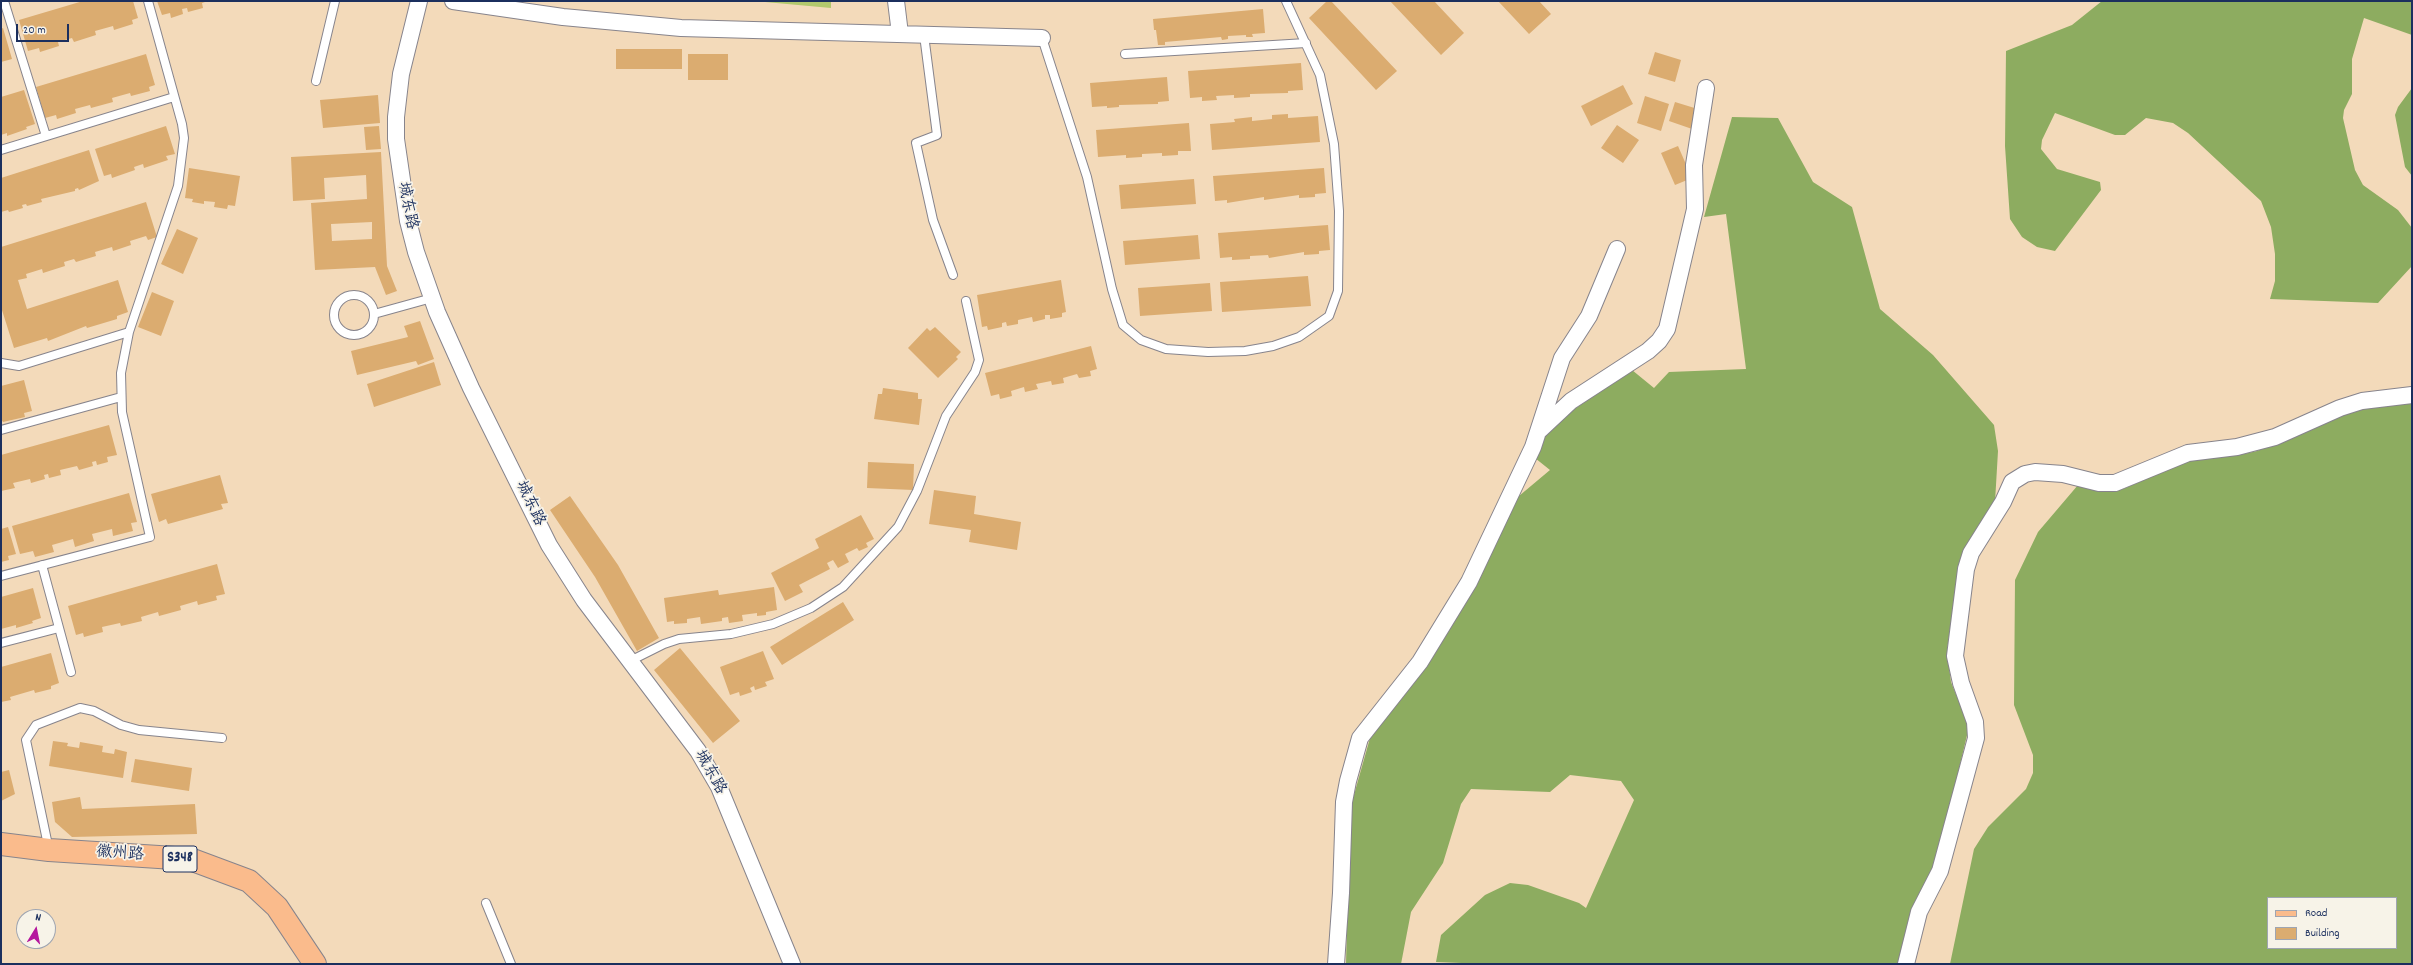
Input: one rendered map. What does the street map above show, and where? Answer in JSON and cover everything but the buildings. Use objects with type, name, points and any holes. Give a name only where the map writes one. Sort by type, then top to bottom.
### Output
[{"type":"main road","name":"徽州路","points":[[1,844],[49,850],[190,859],[249,881],[277,907],[315,964]]},
{"type":"street","name":"城东路","points":[[419,1],[401,74],[398,94],[396,139],[408,221],[432,298],[453,350],[549,545],[584,600],[698,751],[719,787],[792,964]]},
{"type":"street","points":[[453,1],[563,17],[681,28],[1042,38]]},
{"type":"street","points":[[896,1],[900,34]]},
{"type":"street","points":[[1538,433],[1571,401],[1648,351],[1659,341],[1667,329],[1695,209],[1694,165],[1706,88]]},
{"type":"street","points":[[1336,964],[1341,893],[1344,802],[1348,780],[1360,738],[1401,688],[1446,623],[1469,582],[1533,448],[1562,358],[1589,316],[1617,249]]},
{"type":"street","points":[[1906,964],[1918,912],[1940,871],[1976,738],[1975,722],[1961,683],[1955,656],[1966,569],[1971,554],[2003,502],[2012,482],[2025,474],[2035,472],[2063,474],[2099,483],[2115,483],[2188,453],[2245,445],[2275,438],[2340,408],[2362,401],[2412,395]]},
{"type":"lane","points":[[4,1],[46,136]]},
{"type":"lane","points":[[1,576],[150,537],[122,412],[121,373],[129,332],[178,186],[184,138],[148,1]]},
{"type":"lane","points":[[316,81],[335,1]]},
{"type":"lane","points":[[1042,38],[1087,177],[1112,289],[1123,326],[1130,333],[1154,346],[1166,349],[1208,352],[1259,348],[1299,337],[1329,316],[1338,291],[1339,251],[1334,144],[1320,75],[1286,1]]},
{"type":"lane","points":[[924,35],[937,135],[916,143],[933,220],[954,275]]},
{"type":"lane","points":[[1125,54],[1306,43]]},
{"type":"lane","points":[[1,150],[174,97]]},
{"type":"lane","points":[[353,295],[360,296],[369,303],[374,314],[368,328],[355,334],[340,330],[334,317],[337,303],[347,296],[353,295]]},
{"type":"lane","points":[[374,314],[432,298]]},
{"type":"lane","points":[[630,662],[664,644],[679,639],[731,634],[773,624],[811,608],[843,587],[898,527],[914,497],[946,416],[975,372],[979,360],[966,301]]},
{"type":"lane","points":[[1,363],[19,366],[129,332]]},
{"type":"lane","points":[[1,430],[121,397]]},
{"type":"lane","points":[[42,565],[71,672]]},
{"type":"lane","points":[[1,644],[59,628]]},
{"type":"lane","points":[[49,850],[26,740],[30,731],[36,725],[80,708],[89,709],[121,725],[139,730],[222,738]]},
{"type":"lane","points":[[486,903],[511,964]]},
{"type":"green space","points":[[754,1],[831,1],[831,8]]},
{"type":"green space","points":[[2102,1],[2412,1],[2412,35],[2364,18],[2352,59],[2352,94],[2344,110],[2343,118],[2355,170],[2363,185],[2398,210],[2412,228],[2412,266],[2378,303],[2270,299],[2275,281],[2275,254],[2271,227],[2261,201],[2188,133],[2173,123],[2146,118],[2125,135],[2115,135],[2055,113],[2042,140],[2041,149],[2057,169],[2100,182],[2101,190],[2055,251],[2037,247],[2022,237],[2010,219],[2005,146],[2006,51],[2072,25]]},
{"type":"green space","points":[[2412,88],[2412,176],[2405,167],[2395,115],[2398,107]]},
{"type":"green space","points":[[1732,117],[1778,118],[1813,182],[1852,207],[1880,309],[1933,355],[1994,425],[1998,451],[1995,502],[1958,569],[1947,651],[1951,682],[1966,719],[1968,731],[1936,866],[1902,964],[1487,964],[1436,962],[1441,935],[1485,895],[1510,883],[1528,885],[1579,903],[1586,908],[1634,800],[1621,781],[1570,775],[1550,792],[1471,789],[1461,804],[1443,863],[1411,912],[1401,964],[1346,964],[1350,809],[1372,731],[1519,496],[1550,470],[1535,458],[1545,429],[1632,370],[1654,388],[1669,372],[1746,369],[1726,214],[1704,217]]},
{"type":"green space","points":[[2412,400],[2412,964],[1950,964],[1974,849],[1988,827],[2026,789],[2033,773],[2033,755],[2014,705],[2015,580],[2038,532],[2078,485],[2114,490],[2123,489],[2187,461],[2239,455],[2257,451],[2337,415],[2370,404]]}]
